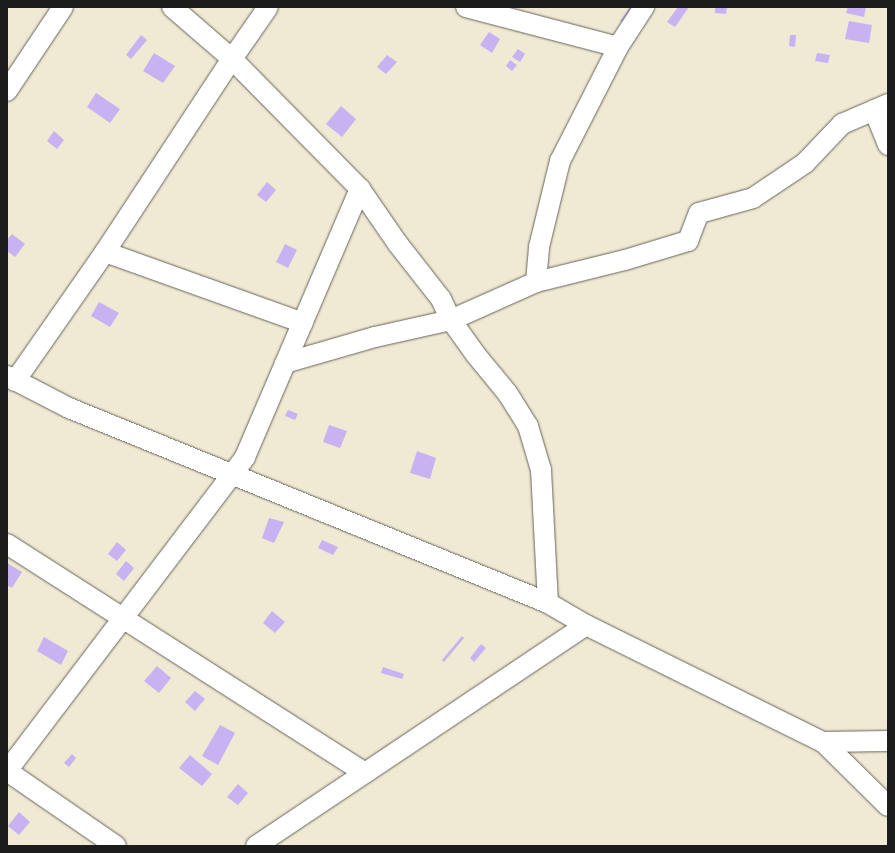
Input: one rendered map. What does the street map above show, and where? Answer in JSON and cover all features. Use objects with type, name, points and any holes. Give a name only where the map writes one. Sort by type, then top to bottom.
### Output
[{"type":"street","points":[[7,91],[63,7]]},
{"type":"street","points":[[172,7],[232,59],[360,189],[398,244],[441,299],[451,320],[476,355],[508,394],[528,426],[541,470],[548,603]]},
{"type":"street","points":[[268,7],[105,252],[11,379],[69,408],[548,603],[586,625],[823,742],[888,806]]},
{"type":"street","points":[[466,7],[618,47]]},
{"type":"street","points":[[536,282],[539,247],[560,161],[618,47],[644,7]]},
{"type":"street","points":[[285,363],[375,337],[451,320],[536,282],[625,260],[688,241],[699,213],[753,198],[806,163],[842,124],[881,107],[888,145]]},
{"type":"street","points":[[116,846],[7,771],[245,457],[360,189]]},
{"type":"street","points":[[105,252],[303,323]]},
{"type":"street","points":[[7,544],[365,773]]},
{"type":"street","points":[[256,846],[586,625]]},
{"type":"street","points":[[823,742],[888,741]]},
{"type":"building","points":[[630,7],[635,7],[627,25],[620,21]]},
{"type":"building","points":[[678,7],[689,7],[675,27],[667,22]]},
{"type":"building","points":[[715,7],[727,7],[726,14],[715,13]]},
{"type":"building","points":[[848,7],[866,7],[864,17],[846,13]]},
{"type":"building","points":[[849,21],[872,25],[869,43],[845,39]]},
{"type":"building","points":[[489,32],[500,39],[492,53],[480,45]]},
{"type":"building","points":[[141,35],[147,40],[131,59],[126,55]]},
{"type":"building","points":[[790,35],[796,35],[795,47],[789,46]]},
{"type":"building","points":[[518,49],[525,54],[520,62],[512,57]]},
{"type":"building","points":[[154,53],[175,66],[163,83],[143,71]]},
{"type":"building","points":[[817,53],[830,55],[828,63],[815,61]]},
{"type":"building","points":[[387,55],[397,62],[386,74],[377,67]]},
{"type":"building","points":[[510,60],[517,65],[512,71],[506,66]]},
{"type":"building","points":[[96,93],[120,109],[110,123],[87,107]]},
{"type":"building","points":[[341,106],[356,119],[342,137],[326,124]]},
{"type":"building","points":[[54,131],[64,140],[57,149],[47,141]]},
{"type":"building","points":[[267,182],[276,190],[266,202],[257,195]]},
{"type":"building","points":[[12,234],[25,244],[15,257],[7,251],[7,240]]},
{"type":"building","points":[[285,244],[297,250],[288,268],[276,262]]},
{"type":"building","points":[[99,302],[119,313],[110,327],[91,316]]},
{"type":"building","points":[[288,410],[298,414],[295,420],[285,416]]},
{"type":"building","points":[[329,425],[347,431],[340,448],[323,442]]},
{"type":"building","points":[[417,451],[436,458],[430,479],[410,473]]},
{"type":"building","points":[[269,518],[284,522],[274,543],[262,538]]},
{"type":"building","points":[[322,540],[338,547],[333,555],[318,548]]},
{"type":"building","points":[[117,542],[126,550],[117,561],[108,554]]},
{"type":"building","points":[[126,561],[134,568],[124,581],[116,574]]},
{"type":"building","points":[[7,563],[22,572],[12,588],[7,585]]},
{"type":"building","points":[[272,611],[285,622],[275,633],[263,623]]},
{"type":"building","points":[[462,636],[464,638],[444,662],[442,660]]},
{"type":"building","points":[[44,637],[68,651],[61,665],[37,651]]},
{"type":"building","points":[[481,644],[486,648],[474,662],[470,658]]},
{"type":"building","points":[[157,666],[171,678],[159,693],[144,681]]},
{"type":"building","points":[[383,667],[404,674],[402,679],[381,673]]},
{"type":"building","points":[[195,691],[205,699],[195,711],[185,702]]},
{"type":"building","points":[[220,725],[235,733],[218,765],[202,756]]},
{"type":"building","points":[[72,754],[76,758],[69,767],[64,763]]},
{"type":"building","points":[[190,755],[212,774],[202,786],[179,768]]},
{"type":"building","points":[[238,784],[248,793],[238,805],[227,797]]},
{"type":"building","points":[[19,812],[30,822],[19,835],[8,826]]}]
